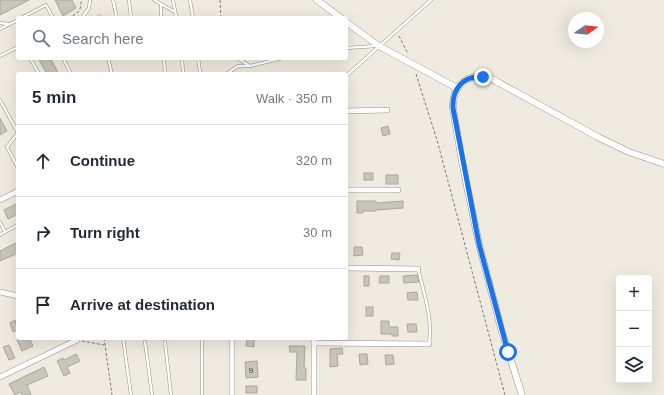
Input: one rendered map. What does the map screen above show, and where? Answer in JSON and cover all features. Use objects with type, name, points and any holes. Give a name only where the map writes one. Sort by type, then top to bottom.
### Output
[{"type":"street","points":[[316,0],[338,16]]},
{"type":"street","points":[[348,23],[379,46],[457,88]]},
{"type":"street","points":[[522,395],[495,308],[471,207],[453,108],[453,99],[457,88],[465,80],[472,77],[492,79],[629,152],[664,164]]},
{"type":"street","points":[[348,111],[387,110]]},
{"type":"street","points":[[348,190],[398,190]]},
{"type":"street","points":[[0,200],[16,192]]},
{"type":"street","points":[[348,268],[418,269]]},
{"type":"street","points":[[0,292],[16,296]]},
{"type":"street","points":[[0,377],[74,340]]},
{"type":"street","points":[[232,340],[232,395]]},
{"type":"street","points":[[314,395],[314,340],[429,344]]},
{"type":"lane","points":[[83,16],[89,8],[90,0]]},
{"type":"lane","points":[[113,0],[117,16]]},
{"type":"lane","points":[[129,0],[131,16]]},
{"type":"lane","points":[[154,0],[175,12]]},
{"type":"lane","points":[[173,0],[176,16]]},
{"type":"lane","points":[[190,0],[193,16]]},
{"type":"lane","points":[[348,74],[431,0]]},
{"type":"lane","points":[[161,4],[162,16]]},
{"type":"lane","points":[[25,16],[46,5],[52,16]]},
{"type":"lane","points":[[0,29],[16,21]]},
{"type":"lane","points":[[0,23],[9,24]]},
{"type":"lane","points":[[348,48],[379,46]]},
{"type":"lane","points":[[0,56],[16,48]]},
{"type":"lane","points":[[31,60],[38,72]]},
{"type":"lane","points":[[64,60],[70,72]]},
{"type":"lane","points":[[108,60],[112,72]]},
{"type":"lane","points":[[164,60],[165,72]]},
{"type":"lane","points":[[182,60],[183,72]]},
{"type":"lane","points":[[198,60],[200,72]]},
{"type":"lane","points":[[241,60],[250,66]]},
{"type":"lane","points":[[229,72],[238,66],[250,66],[276,60]]},
{"type":"lane","points":[[0,100],[16,129]]},
{"type":"lane","points":[[16,136],[7,147],[16,164]]},
{"type":"lane","points":[[0,222],[5,232]]},
{"type":"lane","points":[[0,234],[16,227]]},
{"type":"lane","points":[[418,269],[426,300],[431,333],[429,344]]},
{"type":"lane","points":[[123,340],[131,395]]},
{"type":"lane","points":[[202,340],[202,395]]},
{"type":"lane","points":[[145,342],[152,395]]},
{"type":"lane","points":[[165,342],[171,395]]},
{"type":"path","points":[[72,16],[79,13],[82,6],[81,0]]},
{"type":"path","points":[[220,0],[221,16]]},
{"type":"path","points":[[396,30],[414,66],[437,140],[505,395]]},
{"type":"path","points":[[81,340],[105,345]]},
{"type":"path","points":[[104,340],[112,395]]},
{"type":"building","points":[[0,0],[29,0],[0,15]]},
{"type":"building","points":[[55,0],[72,0],[76,8],[63,16]]},
{"type":"building","points":[[39,60],[51,60],[58,72],[46,72]]},
{"type":"building","points":[[0,118],[7,131],[0,135]]},
{"type":"building","points":[[388,126],[390,134],[383,136],[381,128]]},
{"type":"building","points":[[364,173],[373,173],[373,180],[364,180]]},
{"type":"building","points":[[386,175],[398,175],[398,184],[386,184]]},
{"type":"building","points":[[357,201],[376,201],[376,203],[403,201],[403,208],[363,211],[363,213],[357,213]]},
{"type":"building","points":[[16,204],[16,215],[8,219],[4,210]]},
{"type":"building","points":[[16,243],[16,254],[0,261],[0,251]]},
{"type":"building","points":[[354,247],[362,247],[363,255],[354,256]]},
{"type":"building","points":[[392,253],[400,253],[399,260],[391,259]]},
{"type":"building","points":[[417,275],[419,282],[404,283],[403,276]]},
{"type":"building","points":[[364,276],[369,276],[369,286],[364,286]]},
{"type":"building","points":[[380,276],[389,276],[389,283],[379,283]]},
{"type":"building","points":[[417,292],[418,300],[408,300],[407,293]]},
{"type":"building","points":[[366,307],[373,307],[373,316],[366,316]]},
{"type":"building","points":[[15,320],[16,331],[13,332],[10,323]]},
{"type":"building","points":[[381,321],[389,321],[389,327],[398,327],[398,336],[392,336],[392,334],[381,334]]},
{"type":"building","points":[[407,324],[416,324],[417,332],[408,332]]},
{"type":"building","points":[[17,340],[30,340],[33,346],[22,351]]},
{"type":"building","points":[[247,340],[254,340],[254,347],[246,346]]},
{"type":"building","points":[[9,345],[15,358],[9,360],[3,347]]},
{"type":"building","points":[[289,346],[305,346],[304,368],[306,368],[306,380],[296,380],[297,352],[290,352]]},
{"type":"building","points":[[342,348],[343,354],[337,354],[338,366],[330,367],[330,349]]},
{"type":"building","points":[[76,354],[80,361],[67,367],[70,373],[64,376],[57,361],[63,358],[64,360]]},
{"type":"building","points":[[359,354],[367,354],[368,364],[360,365]]},
{"type":"building","points":[[385,355],[393,355],[394,364],[386,365]]},
{"type":"building","points":[[257,361],[258,377],[246,378],[245,362]]},
{"type":"building","points":[[44,367],[48,376],[27,385],[31,395],[22,395],[21,392],[15,395],[9,384]]},
{"type":"building","points":[[246,386],[257,386],[257,393],[246,393]]},
{"type":"route","points":[[483,77],[472,77],[465,80],[460,85],[455,91],[453,108],[462,162],[479,244],[508,352]]}]
